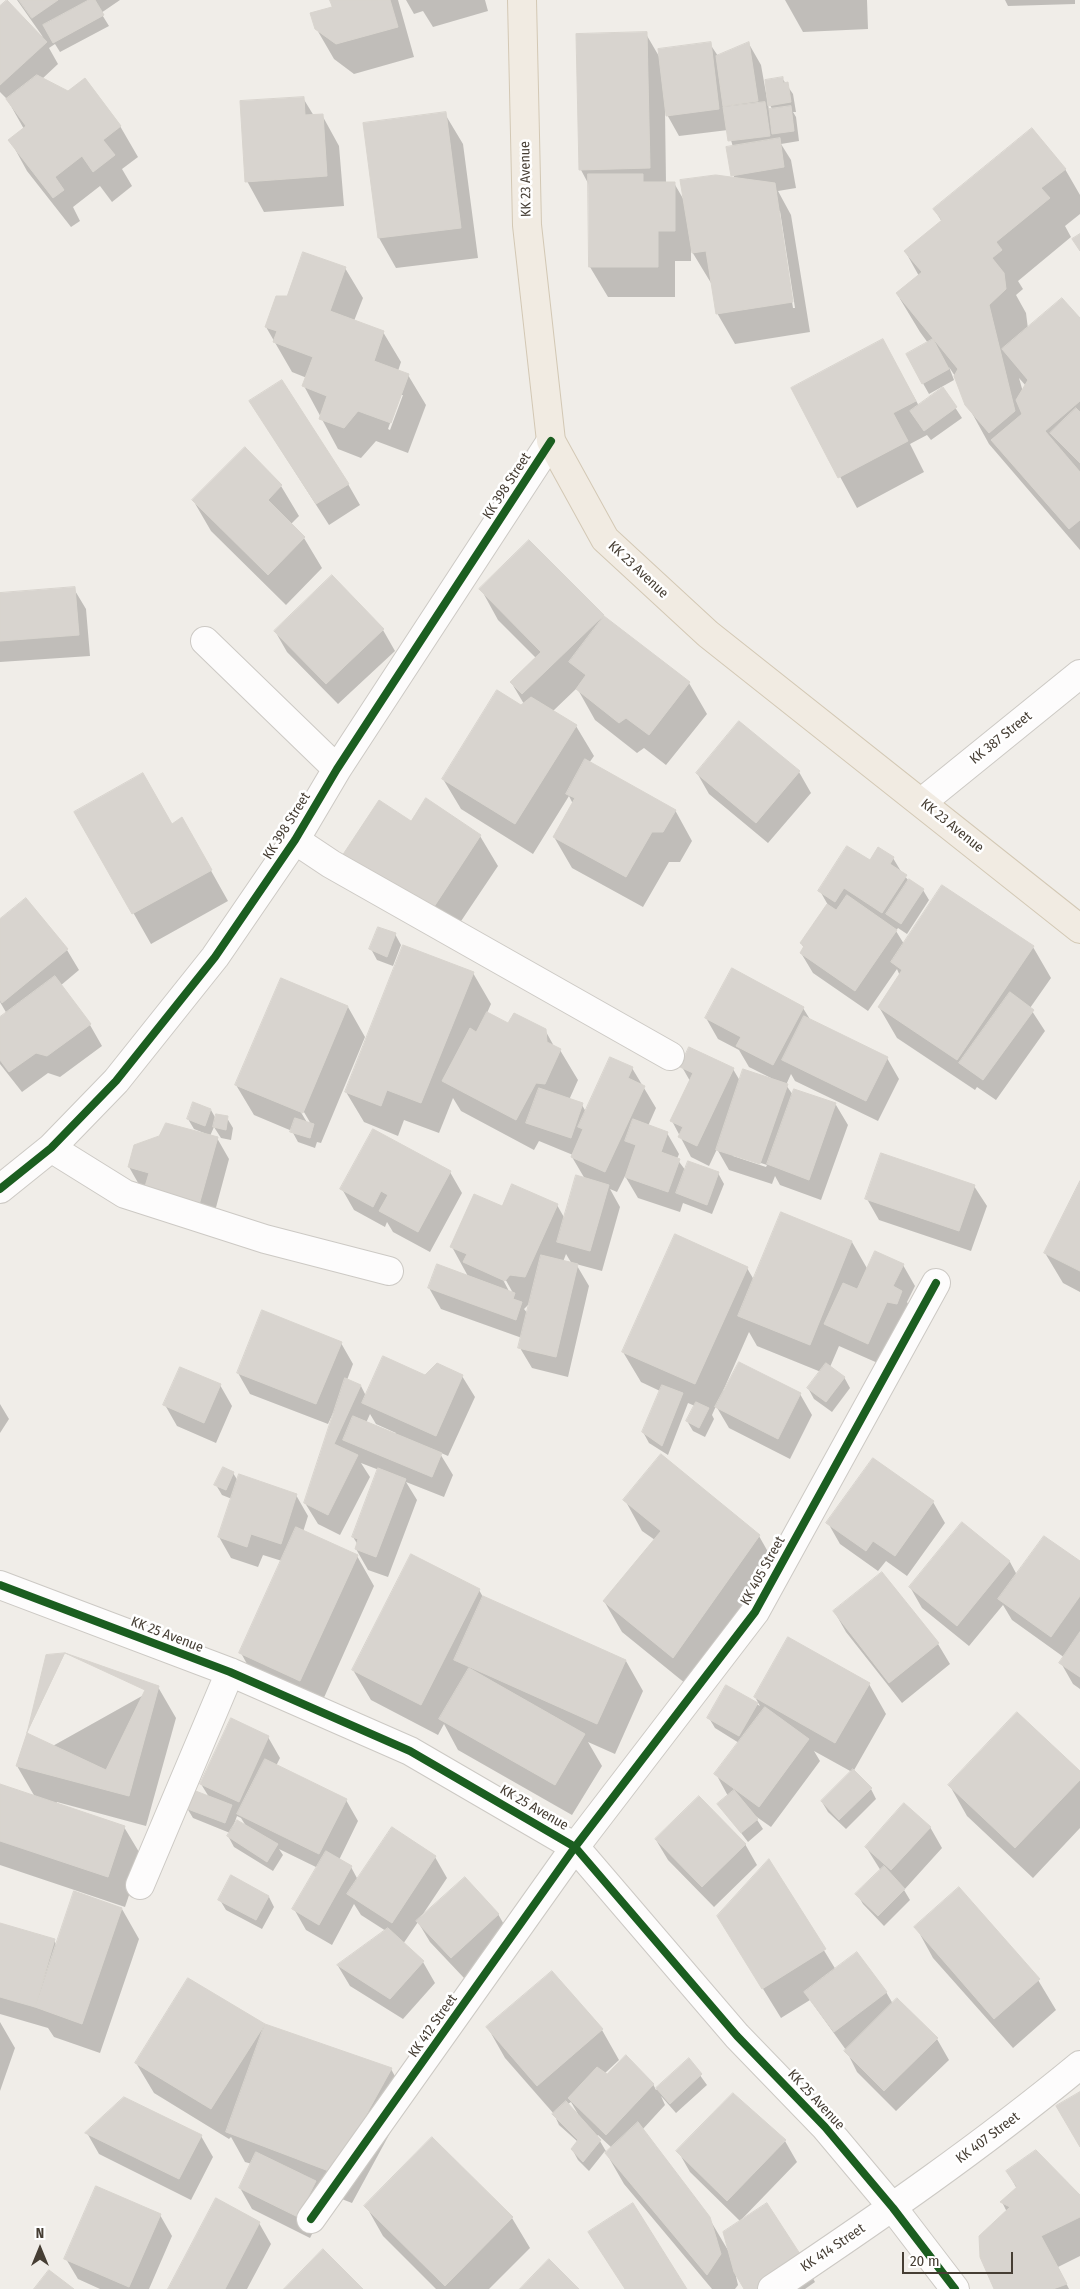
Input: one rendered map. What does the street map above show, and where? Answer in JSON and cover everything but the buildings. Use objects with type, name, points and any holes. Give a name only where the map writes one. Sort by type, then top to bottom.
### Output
[{"type":"main road","name":"KK 23 Avenue","points":[[522,0],[527,225],[551,441],[605,540],[708,634],[1080,929]]},
{"type":"street","name":"KK 398 Street","points":[[0,1190],[51,1148],[116,1081],[215,957],[295,840],[337,769],[551,441]]},
{"type":"street","points":[[205,641],[337,769]]},
{"type":"street","name":"KK 387 Street","points":[[922,802],[1080,674]]},
{"type":"street","points":[[295,840],[331,864],[670,1056]]},
{"type":"street","points":[[51,1148],[125,1194],[264,1239],[389,1271]]},
{"type":"street","name":"KK 405 Street","points":[[575,1847],[756,1612],[936,1283]]},
{"type":"street","name":"KK 25 Avenue","points":[[0,1585],[230,1672],[410,1751],[575,1847],[737,2036],[825,2127],[893,2208],[955,2289]]},
{"type":"street","points":[[140,1886],[230,1672]]},
{"type":"street","name":"KK 412 Street","points":[[312,2219],[575,1847]]},
{"type":"street","name":"KK 407 Street","points":[[893,2208],[1013,2120],[1080,2065]]},
{"type":"street","name":"KK 414 Street","points":[[772,2289],[893,2208]]},
{"type":"cycle path","points":[[0,1189],[51,1148],[116,1081],[215,957],[295,840],[337,769],[551,441]]},
{"type":"cycle path","points":[[311,2219],[575,1847],[755,1612],[936,1283]]},
{"type":"cycle path","points":[[0,1585],[230,1672],[410,1751],[575,1847],[737,2036],[825,2127],[893,2208],[955,2289]]}]
